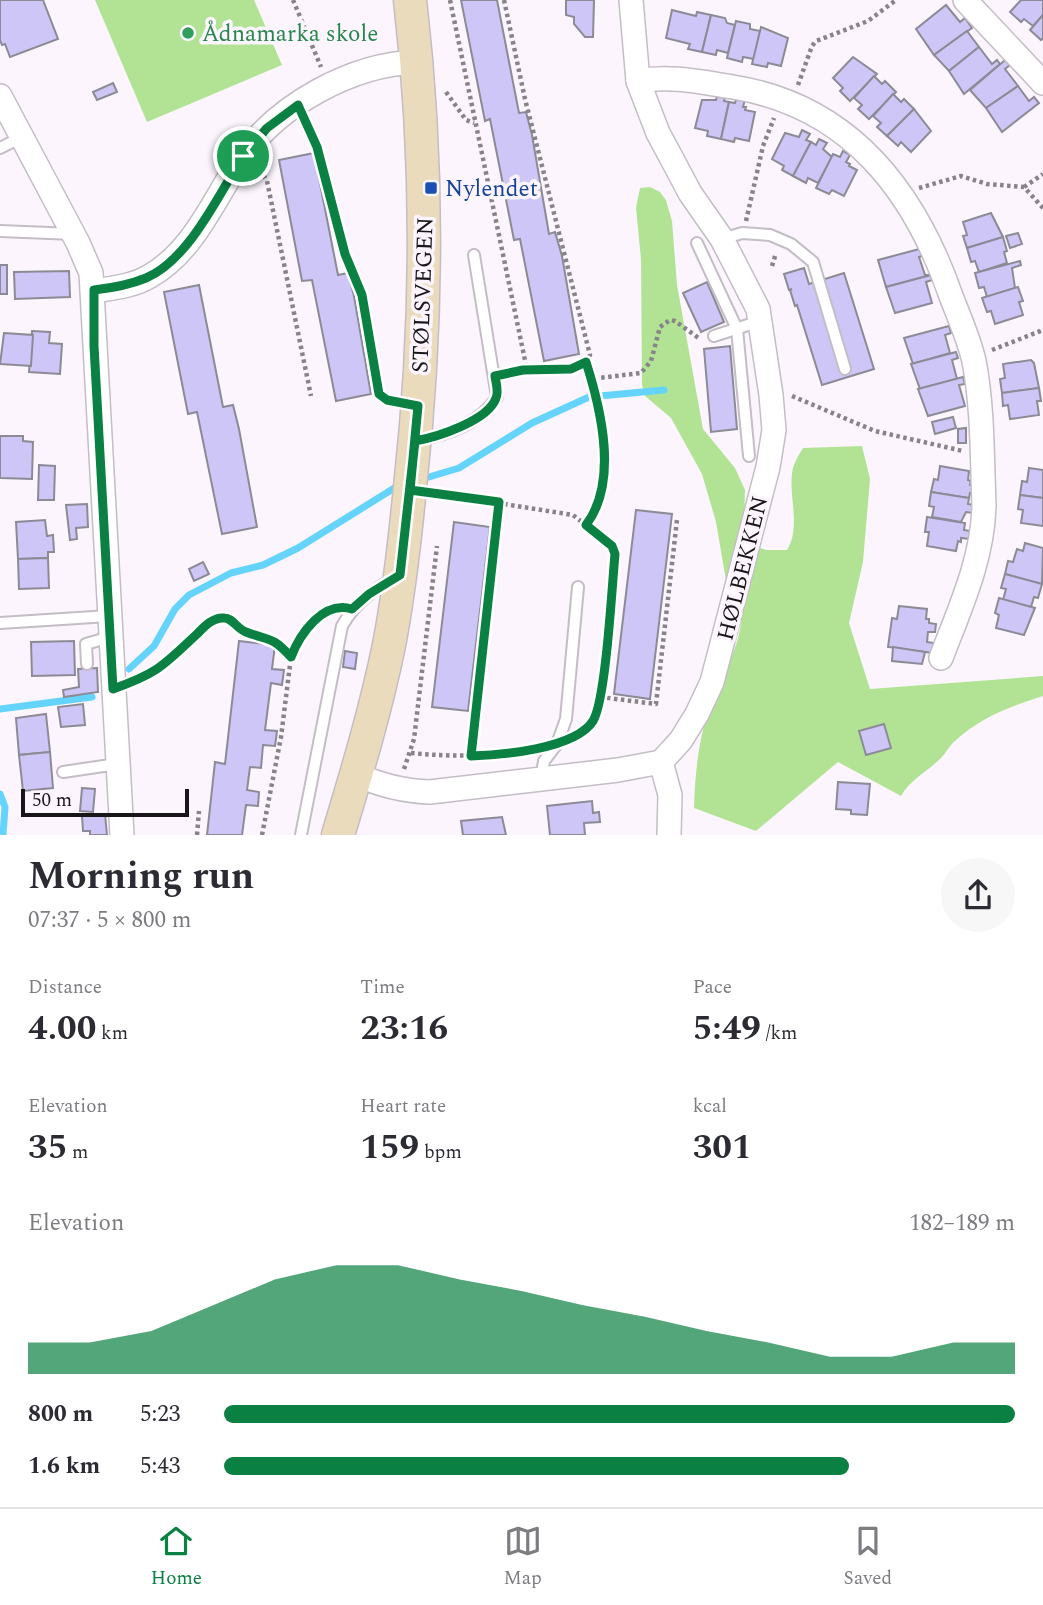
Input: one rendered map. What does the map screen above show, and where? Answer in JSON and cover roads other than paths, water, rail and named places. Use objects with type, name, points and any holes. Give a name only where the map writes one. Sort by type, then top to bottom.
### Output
[{"type":"street","name":"STØLSVEGEN","points":[[338,835],[389,645],[415,441],[424,250],[417,62],[410,0]]},
{"type":"street","name":"HØLBEKKEN","points":[[631,0],[638,81],[671,159],[742,273],[758,309],[774,430],[768,467],[712,681],[681,740],[661,762]]},
{"type":"street","points":[[965,0],[1043,83]]},
{"type":"street","points":[[94,290],[125,286],[149,277],[167,264],[189,243],[243,156],[267,128],[298,105],[329,87],[374,67],[417,62]]},
{"type":"street","points":[[638,81],[656,78],[692,81],[765,93],[808,110],[872,158],[901,191],[944,273],[973,357],[985,505],[981,548],[941,658]]},
{"type":"street","points":[[0,96],[74,234],[91,273],[94,290],[94,346],[122,835]]},
{"type":"street","points":[[356,774],[380,786],[430,792],[541,780],[661,762],[670,795],[669,835]]},
{"type":"lane","points":[[0,148],[22,137]]},
{"type":"lane","points":[[0,231],[74,234]]},
{"type":"lane","points":[[722,239],[742,233],[770,235],[791,244],[813,262],[845,369]]},
{"type":"lane","points":[[697,243],[737,329],[749,456]]},
{"type":"lane","points":[[415,441],[441,436],[465,425],[492,405],[497,397],[474,255]]},
{"type":"lane","points":[[714,337],[760,321]]},
{"type":"lane","points":[[301,835],[337,639],[352,609],[369,594],[400,575]]},
{"type":"lane","points":[[541,780],[544,761],[557,744],[566,719],[578,587]]},
{"type":"lane","points":[[0,623],[109,626]]},
{"type":"lane","points":[[87,664],[86,644],[109,626]]},
{"type":"lane","points":[[63,772],[117,764]]},
{"type":"waterway","points":[[429,477],[459,468],[532,423],[589,397],[664,390]]},
{"type":"waterway","points":[[129,669],[154,646],[175,609],[189,595],[231,573],[263,565],[298,548],[396,487]]},
{"type":"waterway","points":[[0,709],[92,697]]},
{"type":"waterway","points":[[0,794],[5,807],[3,835]]},
{"type":"place","name":"Ådnamarka skole","points":[[188,33]]},
{"type":"place","name":"Nylendet","points":[[431,188]]}]
